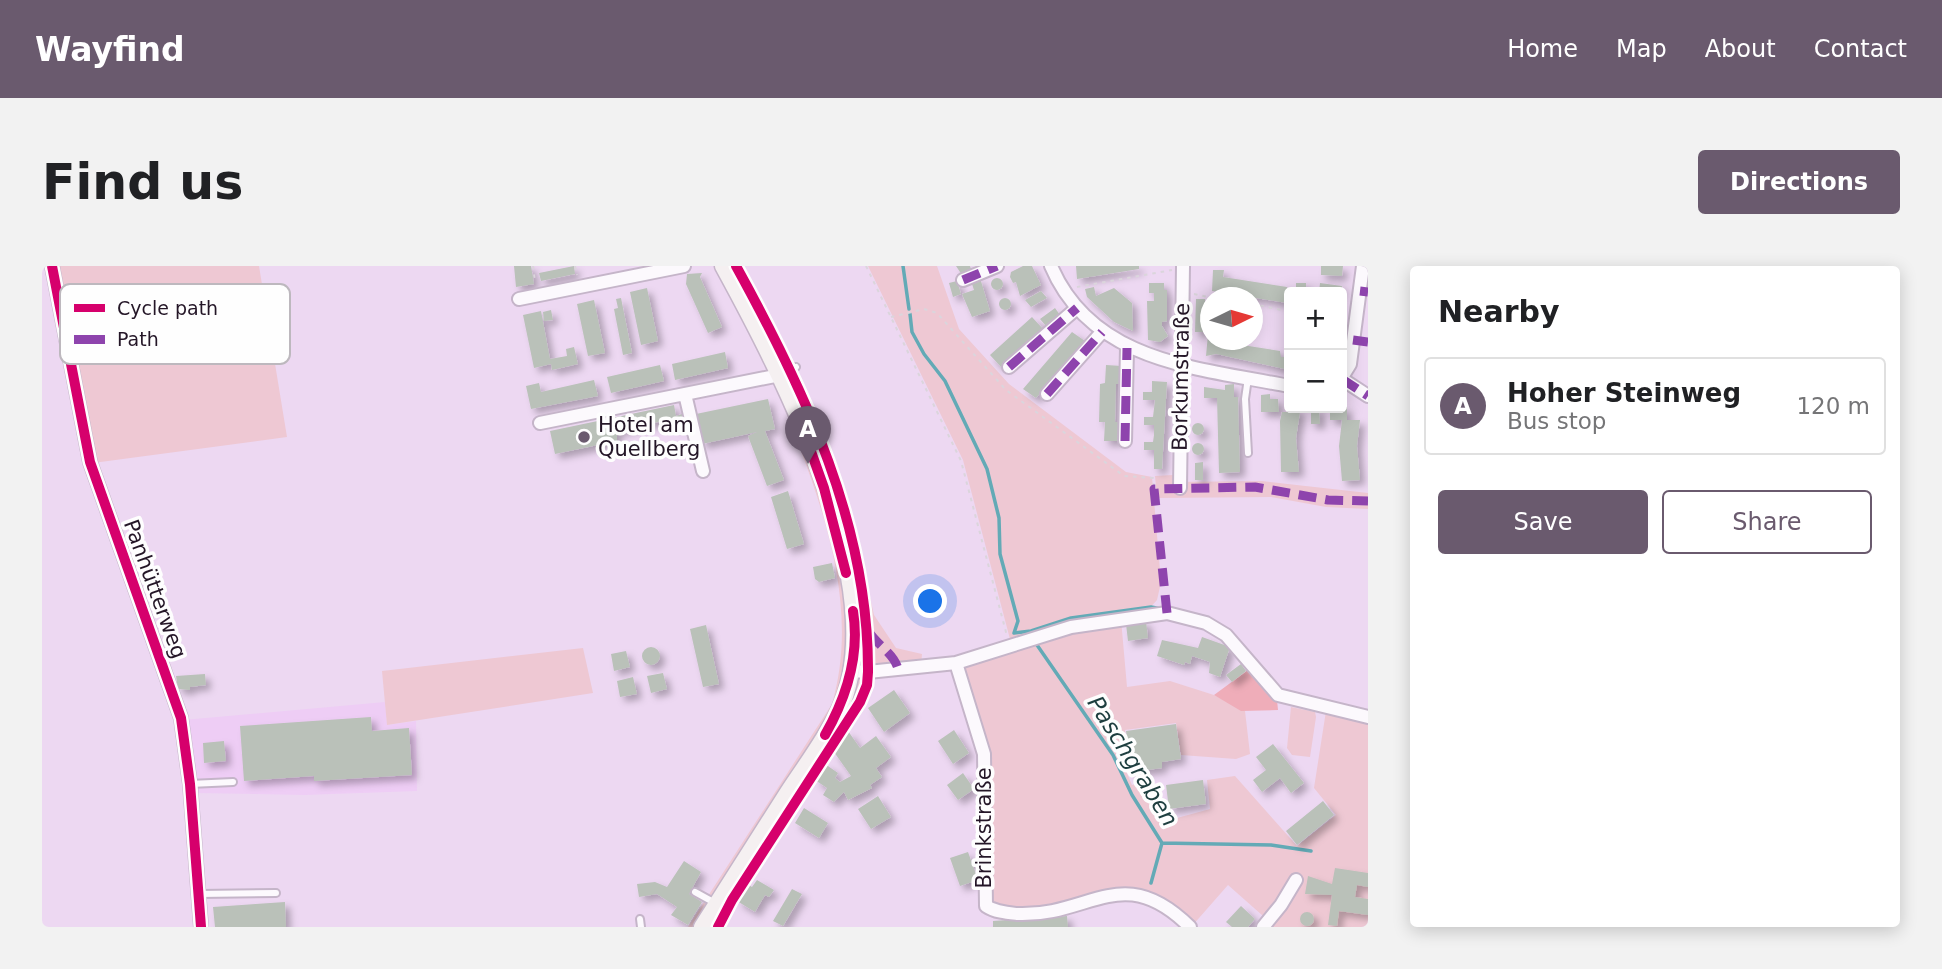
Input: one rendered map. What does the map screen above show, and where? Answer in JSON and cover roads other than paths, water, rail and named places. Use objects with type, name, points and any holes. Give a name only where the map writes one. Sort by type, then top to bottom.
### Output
[{"type":"main road","points":[[702,927],[839,710],[851,671],[855,623],[840,544],[824,488],[780,374],[723,266]]},
{"type":"street","name":"Panhütterweg","points":[[52,266],[60,307]]},
{"type":"street","points":[[519,299],[684,266]]},
{"type":"street","points":[[963,280],[997,266]]},
{"type":"street","points":[[1051,266],[1077,308],[1102,332],[1127,348],[1151,358],[1284,385]]},
{"type":"street","points":[[1347,369],[1364,291],[1363,266]]},
{"type":"street","name":"Borkumstraße","points":[[1180,488],[1183,267]]},
{"type":"street","points":[[1009,367],[1077,308]]},
{"type":"street","points":[[1047,394],[1102,332]]},
{"type":"street","points":[[1353,340],[1368,342]]},
{"type":"street","points":[[1125,442],[1127,348]]},
{"type":"street","name":"Panhütterweg","points":[[71,364],[90,462],[180,718],[190,784],[201,927]]},
{"type":"street","points":[[540,423],[780,374]]},
{"type":"street","points":[[1347,381],[1368,396]]},
{"type":"street","points":[[685,394],[703,471]]},
{"type":"street","points":[[851,671],[868,672],[956,663],[1070,627],[1124,617],[1167,613],[1206,623],[1226,635],[1278,695],[1368,717]]},
{"type":"street","name":"Brinkstraße","points":[[956,663],[984,754],[986,906],[994,911],[1024,914],[1105,896],[1134,894],[1164,904],[1190,927]]},
{"type":"street","points":[[1263,927],[1296,880]]},
{"type":"lane","points":[[780,374],[796,367]]},
{"type":"lane","points":[[1248,378],[1245,398],[1248,453]]},
{"type":"lane","points":[[190,784],[233,782]]},
{"type":"lane","points":[[695,892],[717,904]]},
{"type":"lane","points":[[199,894],[276,893]]},
{"type":"waterway","name":"Paschgraben","points":[[903,266],[909,309]]},
{"type":"waterway","name":"Paschgraben","points":[[910,314],[912,332],[924,354],[945,381],[987,469],[999,518],[1000,554],[1018,621],[1014,633],[1031,631],[1071,618],[1151,607],[1162,609]]},
{"type":"waterway","name":"Paschgraben","points":[[1037,645],[1113,755],[1132,795],[1162,843],[1271,845],[1311,851]]},
{"type":"waterway","points":[[1151,883],[1162,843]]},
{"type":"place","name":"Hotel am Quellberg","points":[[584,437]]},
{"type":"place","name":"Hoher Steinweg","points":[[808,464]]}]
